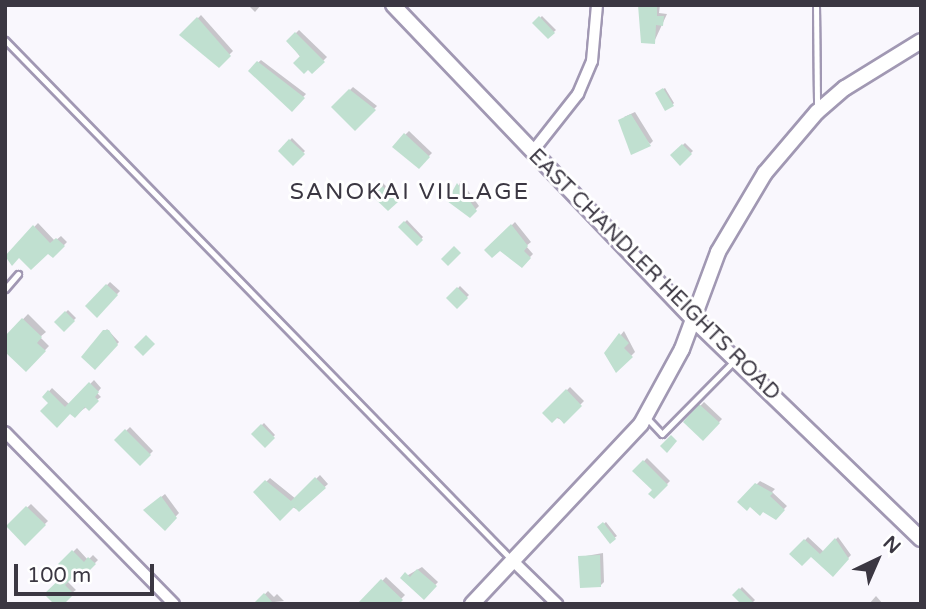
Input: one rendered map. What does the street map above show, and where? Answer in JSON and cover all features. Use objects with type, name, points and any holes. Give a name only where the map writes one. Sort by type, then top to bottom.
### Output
[{"type":"main road","name":"EAST CHANDLER HEIGHTS ROAD","points":[[393,5],[692,318],[921,539]]},
{"type":"main road","points":[[472,604],[646,417],[682,349],[692,318],[740,211],[765,173],[817,112],[880,63],[921,41]]},
{"type":"street","points":[[533,152],[578,93],[592,61],[597,5]]},
{"type":"street","points":[[5,432],[174,604]]},
{"type":"street","points":[[513,561],[557,604]]},
{"type":"lane","points":[[816,5],[817,112]]},
{"type":"lane","points":[[5,40],[513,561]]},
{"type":"lane","points":[[5,289],[18,274]]},
{"type":"lane","points":[[646,417],[662,434],[735,360]]},
{"type":"building","points":[[638,5],[657,5],[657,16],[664,16],[663,26],[656,25],[655,44],[641,43]]},
{"type":"building","points":[[539,16],[555,33],[548,39],[532,23]]},
{"type":"building","points":[[197,17],[231,56],[219,68],[179,35]]},
{"type":"building","points":[[295,32],[325,62],[312,74],[308,70],[304,74],[293,63],[300,56],[286,41]]},
{"type":"building","points":[[257,61],[305,98],[292,112],[248,71]]},
{"type":"building","points":[[663,88],[674,106],[665,111],[655,93]]},
{"type":"building","points":[[349,89],[376,110],[355,131],[331,107]]},
{"type":"building","points":[[631,114],[651,146],[631,155],[618,120]]},
{"type":"building","points":[[404,133],[430,157],[419,169],[392,147]]},
{"type":"building","points":[[289,139],[305,154],[293,166],[278,151]]},
{"type":"building","points":[[682,144],[692,154],[680,166],[670,155]]},
{"type":"building","points":[[379,183],[398,202],[388,211],[369,193]]},
{"type":"building","points":[[457,183],[477,211],[470,218],[447,201]]},
{"type":"building","points":[[404,221],[423,240],[417,246],[398,227]]},
{"type":"building","points":[[511,224],[528,246],[524,251],[531,258],[522,268],[500,251],[492,258],[484,250]]},
{"type":"building","points":[[33,225],[50,243],[56,238],[65,246],[53,258],[48,254],[31,270],[19,258],[12,266],[5,256]]},
{"type":"building","points":[[454,246],[461,253],[448,266],[441,259]]},
{"type":"building","points":[[106,284],[118,295],[97,318],[85,306]]},
{"type":"building","points":[[457,287],[468,298],[457,309],[446,298]]},
{"type":"building","points":[[65,311],[75,321],[64,332],[54,322]]},
{"type":"building","points":[[22,318],[42,337],[37,343],[46,351],[26,372],[5,352],[5,336]]},
{"type":"building","points":[[103,330],[109,330],[118,345],[95,370],[81,357]]},
{"type":"building","points":[[619,333],[629,343],[624,348],[633,357],[616,373],[604,353]]},
{"type":"building","points":[[146,335],[155,344],[143,356],[134,347]]},
{"type":"building","points":[[89,382],[99,392],[95,397],[99,401],[89,411],[85,407],[75,418],[70,414],[57,428],[40,411],[48,403],[42,397],[48,390],[65,407]]},
{"type":"building","points":[[566,389],[582,406],[564,424],[558,417],[552,423],[542,413]]},
{"type":"building","points":[[699,404],[720,423],[703,441],[683,422]]},
{"type":"building","points":[[261,424],[275,438],[265,448],[251,434]]},
{"type":"building","points":[[125,429],[151,455],[140,466],[114,440]]},
{"type":"building","points":[[671,435],[677,441],[667,453],[660,446]]},
{"type":"building","points":[[643,460],[668,485],[654,499],[648,494],[652,490],[632,471]]},
{"type":"building","points":[[315,477],[326,488],[299,512],[294,507],[280,521],[253,492],[265,480],[291,501]]},
{"type":"building","points":[[755,483],[773,493],[770,496],[785,510],[776,520],[763,512],[760,516],[750,507],[747,511],[737,502]]},
{"type":"building","points":[[161,496],[177,518],[165,531],[143,510]]},
{"type":"building","points":[[26,506],[46,525],[25,546],[6,526]]},
{"type":"building","points":[[603,522],[616,539],[610,544],[597,527]]},
{"type":"building","points":[[835,538],[849,559],[833,577],[811,557],[802,566],[789,554],[804,539],[820,554]]},
{"type":"building","points":[[72,550],[84,562],[88,557],[96,564],[80,580],[75,575],[65,585],[74,594],[64,604],[54,604],[44,594],[67,572],[58,564]]},
{"type":"building","points":[[600,555],[601,587],[580,588],[578,556]]},
{"type":"building","points":[[417,569],[437,586],[424,600],[400,578],[405,572],[410,577]]},
{"type":"building","points":[[381,579],[403,600],[399,604],[357,604]]},
{"type":"building","points":[[739,588],[755,604],[741,604],[732,595]]},
{"type":"building","points":[[264,593],[274,604],[253,604]]},
{"type":"district","name":"SANOKAI VILLAGE","points":[[410,192]]}]
